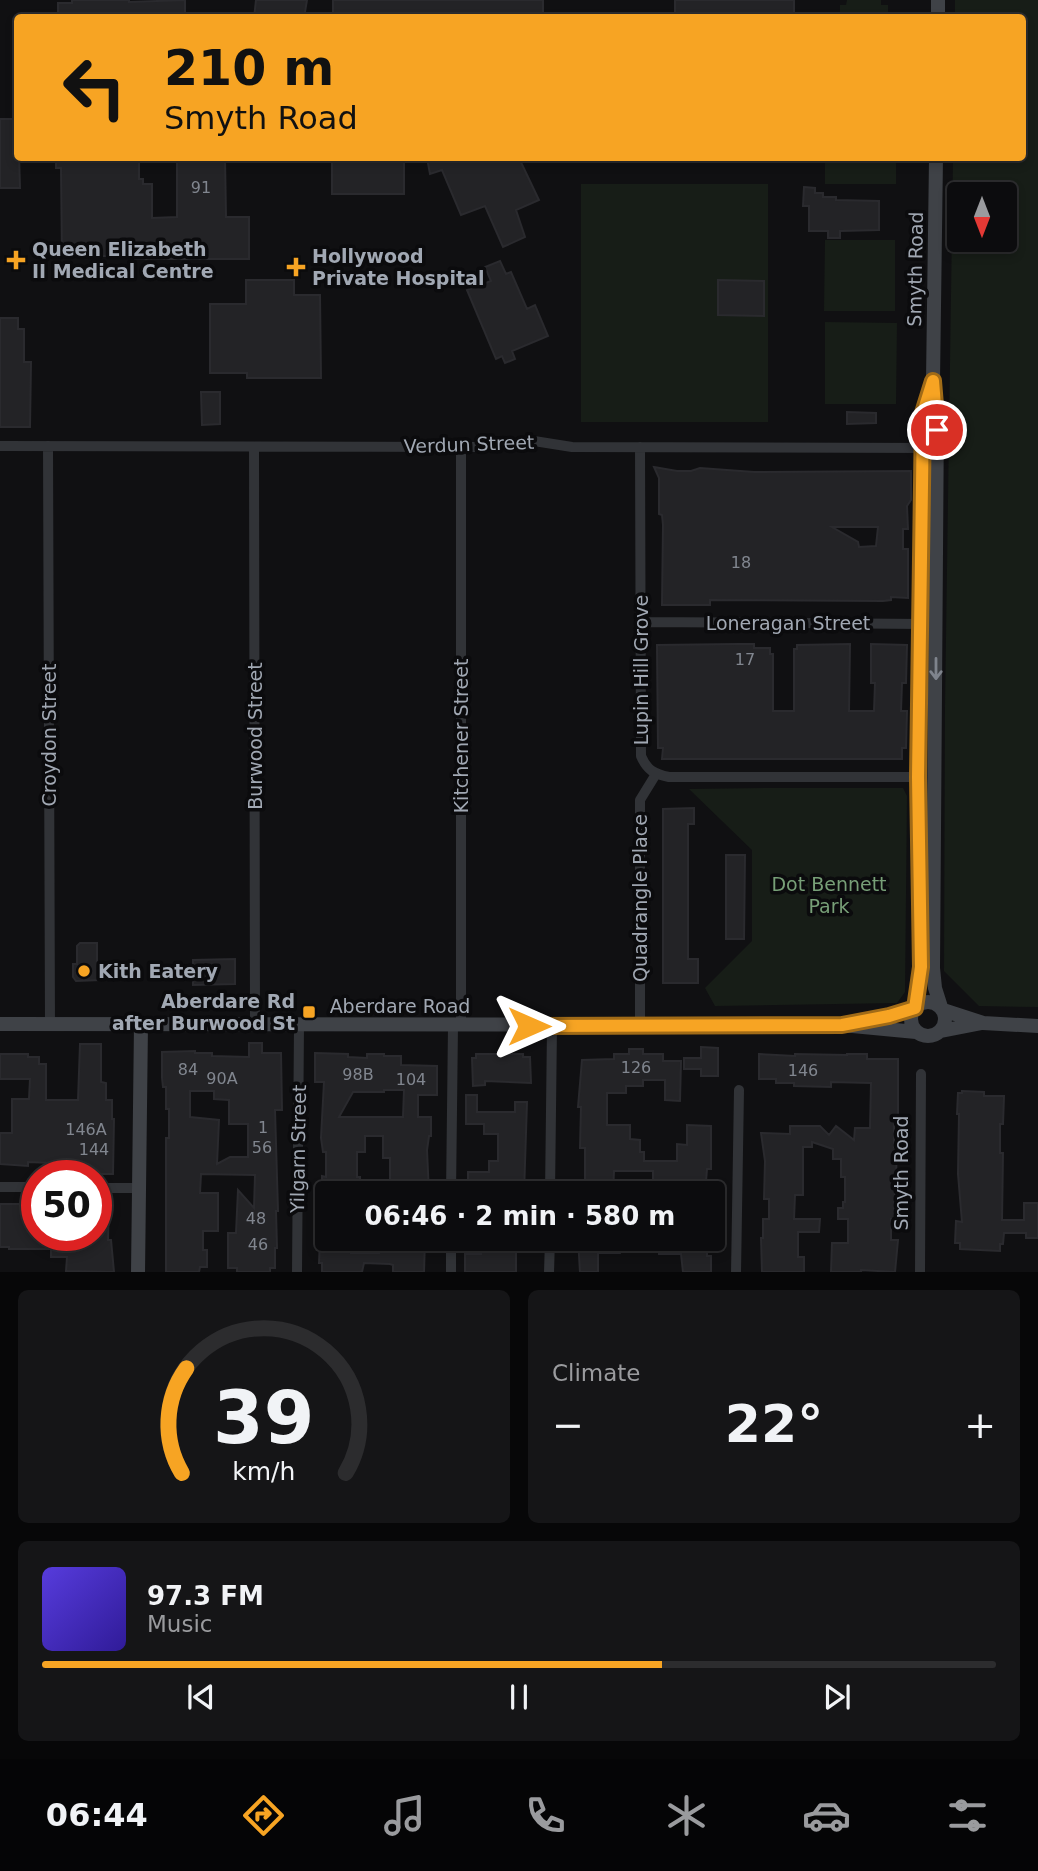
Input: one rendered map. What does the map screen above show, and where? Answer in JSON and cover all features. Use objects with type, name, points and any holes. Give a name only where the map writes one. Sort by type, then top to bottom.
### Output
[{"type":"main road","name":"Smyth Road","points":[[914,1009],[921,967],[918,777],[920,624],[930,448],[937,412],[933,381],[936,161]]},
{"type":"main road","name":"Smyth Road","points":[[930,448],[936,624],[933,968],[935,988],[942,1008]]},
{"type":"main road","points":[[983,1023],[924,1002],[914,1009],[911,1024],[916,1032],[931,1037],[941,1031],[983,1023],[1038,1026]]},
{"type":"main road","points":[[941,1031],[946,1023],[942,1008]]},
{"type":"main road","name":"Aberdare Road","points":[[842,1025],[914,1009]]},
{"type":"main road","name":"Aberdare Road","points":[[0,1024],[842,1025],[916,1032]]},
{"type":"main road","points":[[138,1272],[141,1024]]},
{"type":"street","name":"Verdun Street","points":[[0,446],[494,447],[534,441],[572,447],[930,448]]},
{"type":"street","name":"Croydon Street","points":[[48,446],[50,1024]]},
{"type":"street","name":"Burwood Street","points":[[254,447],[255,1025]]},
{"type":"street","name":"Kitchener Street","points":[[452,1181],[457,1026],[461,447]]},
{"type":"street","name":"Lupin Hill Grove","points":[[640,447],[641,756],[646,767],[656,774]]},
{"type":"street","name":"Loneragan Street","points":[[640,622],[936,624]]},
{"type":"street","points":[[656,774],[669,777],[936,778]]},
{"type":"street","name":"Quadrangle Place","points":[[640,1026],[640,800],[656,774]]},
{"type":"street","name":"Yilgarn Street","points":[[297,1272],[299,1025]]},
{"type":"street","points":[[550,1181],[552,1026]]},
{"type":"street","name":"Smyth Road","points":[[920,1272],[921,1074]]},
{"type":"street","points":[[736,1272],[739,1090]]},
{"type":"street","points":[[0,1187],[21,1187]]},
{"type":"street","points":[[112,1188],[139,1188]]},
{"type":"street","points":[[451,1251],[451,1272]]},
{"type":"street","points":[[549,1272],[550,1251]]},
{"type":"green space","points":[[847,0],[881,0],[881,5],[888,5],[888,14],[840,14],[840,5],[846,5]]},
{"type":"green space","points":[[955,0],[1038,0],[1038,1007],[979,1006],[944,971],[952,252],[1017,252],[1017,182],[953,182],[953,161],[1026,161],[1026,14],[955,14]]},
{"type":"green space","points":[[825,161],[896,161],[896,184],[825,184]]},
{"type":"green space","points":[[581,184],[768,184],[768,422],[581,422]],"holes":[[[718,280],[764,281],[764,316],[718,315]]]},
{"type":"green space","points":[[825,240],[895,240],[895,311],[824,311]]},
{"type":"green space","points":[[825,322],[897,323],[896,404],[825,404]]},
{"type":"green space","name":"Dot Bennett Park","points":[[903,788],[907,796],[905,992],[897,1003],[715,1006],[705,988],[752,941],[752,850],[689,789]]},
{"type":"building","points":[[72,0],[185,0],[185,14],[58,14],[58,3],[72,3]]},
{"type":"building","points":[[256,0],[307,0],[305,14],[254,14]]},
{"type":"building","points":[[333,0],[543,0],[543,14],[333,14]]},
{"type":"building","points":[[675,0],[794,0],[794,14],[675,14]]},
{"type":"building","points":[[0,119],[14,119],[14,161],[19,161],[20,188],[0,188]]},
{"type":"building","points":[[56,161],[139,161],[139,179],[143,179],[143,184],[152,184],[152,218],[177,217],[177,161],[225,161],[226,217],[249,217],[249,259],[62,256],[61,168],[56,168]]},
{"type":"building","points":[[332,161],[404,161],[404,194],[332,194]]},
{"type":"building","points":[[428,161],[520,161],[539,200],[516,210],[525,237],[503,247],[485,206],[461,215],[442,170],[430,174]]},
{"type":"building","points":[[804,187],[815,188],[815,193],[823,193],[823,197],[836,197],[836,200],[879,201],[879,230],[840,231],[840,238],[828,238],[828,231],[809,231],[809,206],[803,206]]},
{"type":"building","points":[[500,261],[506,274],[511,272],[527,309],[535,305],[548,336],[512,351],[515,359],[505,363],[502,356],[496,359],[467,290],[491,281],[485,267]]},
{"type":"building","points":[[246,280],[294,280],[294,295],[320,295],[321,378],[247,378],[247,373],[210,373],[210,304],[246,304]]},
{"type":"building","points":[[718,280],[764,281],[764,316],[718,315]]},
{"type":"building","points":[[0,318],[18,318],[18,329],[24,329],[24,362],[31,362],[30,427],[0,427]]},
{"type":"building","points":[[201,392],[220,392],[220,424],[202,425]]},
{"type":"building","points":[[847,412],[876,413],[876,423],[847,424]]},
{"type":"building","points":[[654,467],[677,471],[700,468],[754,472],[911,471],[911,500],[907,506],[908,529],[903,529],[903,549],[908,549],[908,598],[891,597],[891,600],[883,601],[710,600],[710,605],[662,605],[663,525],[662,515],[659,514],[659,478]],"holes":[[[832,527],[878,527],[876,546],[859,547],[858,542]]]},
{"type":"building","points":[[754,644],[754,648],[770,648],[770,654],[773,654],[773,711],[794,711],[794,649],[797,649],[797,645],[850,644],[849,711],[874,711],[875,683],[871,683],[871,644],[907,645],[906,683],[902,683],[901,711],[907,711],[906,748],[902,748],[902,759],[662,759],[663,748],[658,748],[657,645]]},
{"type":"building","points":[[694,808],[694,824],[688,824],[688,959],[698,959],[698,983],[663,983],[663,809]]},
{"type":"building","points":[[726,855],[745,855],[744,939],[726,939]]},
{"type":"building","points":[[80,943],[97,943],[97,964],[101,964],[101,980],[76,981],[73,977],[73,964],[77,964],[77,946]]},
{"type":"building","points":[[235,959],[235,984],[193,985],[193,960]]},
{"type":"building","points":[[249,1043],[262,1043],[262,1053],[281,1053],[282,1110],[275,1110],[278,1211],[275,1268],[270,1268],[270,1272],[237,1272],[237,1268],[228,1268],[228,1233],[236,1233],[238,1190],[254,1208],[255,1175],[201,1174],[200,1193],[218,1193],[218,1231],[203,1231],[207,1267],[200,1267],[199,1272],[166,1272],[166,1138],[169,1138],[169,1109],[166,1109],[166,1087],[163,1087],[162,1052],[195,1051],[212,1053],[212,1056],[249,1057]],"holes":[[[190,1091],[214,1091],[214,1099],[229,1100],[229,1124],[248,1124],[248,1157],[230,1157],[217,1164],[219,1120],[190,1117]]]},
{"type":"building","points":[[80,1044],[101,1044],[101,1082],[106,1083],[106,1100],[112,1100],[114,1119],[113,1174],[112,1160],[21,1160],[21,1166],[0,1164],[0,1133],[12,1133],[12,1099],[29,1099],[30,1079],[0,1079],[0,1054],[28,1054],[28,1057],[39,1057],[39,1064],[46,1064],[46,1100],[78,1100]]},
{"type":"building","points":[[701,1047],[718,1048],[718,1076],[701,1076],[701,1069],[684,1069],[684,1058],[701,1058]]},
{"type":"building","points":[[629,1049],[643,1049],[643,1054],[663,1054],[663,1061],[681,1061],[680,1101],[665,1100],[665,1080],[643,1080],[643,1086],[626,1086],[626,1093],[607,1093],[607,1125],[630,1125],[630,1139],[640,1140],[640,1152],[644,1152],[644,1161],[677,1161],[677,1144],[687,1145],[687,1125],[711,1126],[711,1169],[707,1169],[706,1181],[653,1181],[653,1171],[614,1171],[614,1181],[585,1181],[585,1148],[580,1148],[581,1107],[578,1107],[582,1060],[614,1059],[614,1054],[629,1054]]},
{"type":"building","points":[[315,1053],[348,1054],[348,1057],[367,1058],[367,1054],[384,1054],[401,1056],[401,1065],[437,1066],[437,1095],[418,1095],[418,1117],[431,1117],[431,1136],[427,1150],[428,1181],[387,1181],[390,1180],[390,1158],[383,1158],[383,1136],[365,1136],[365,1152],[357,1152],[357,1177],[360,1177],[360,1181],[322,1181],[322,1176],[326,1177],[326,1152],[323,1152],[321,1138],[324,1082],[315,1082]],"holes":[[[404,1090],[403,1117],[339,1117],[353,1092]]]},
{"type":"building","points":[[476,1054],[523,1054],[523,1057],[530,1057],[531,1083],[485,1081],[485,1085],[473,1086],[472,1058],[476,1058]]},
{"type":"building","points":[[759,1054],[867,1054],[867,1059],[898,1059],[898,1116],[894,1116],[894,1147],[897,1147],[896,1176],[901,1176],[901,1190],[895,1190],[894,1219],[891,1219],[891,1240],[898,1240],[895,1272],[831,1272],[832,1243],[848,1243],[848,1219],[838,1219],[838,1208],[843,1208],[845,1202],[845,1177],[841,1177],[841,1159],[833,1159],[833,1149],[812,1142],[812,1147],[803,1147],[803,1195],[795,1195],[794,1219],[820,1219],[819,1232],[798,1232],[798,1257],[804,1257],[804,1272],[762,1272],[761,1238],[763,1219],[769,1219],[769,1199],[764,1199],[765,1161],[761,1133],[790,1134],[790,1126],[820,1126],[829,1135],[836,1126],[854,1140],[855,1128],[870,1128],[871,1083],[831,1082],[831,1087],[794,1086],[794,1083],[776,1083],[776,1079],[759,1079]]},
{"type":"building","points":[[984,1092],[984,1096],[1004,1096],[1003,1124],[1000,1124],[1000,1153],[1003,1153],[1002,1220],[1024,1220],[1024,1203],[1038,1203],[1038,1238],[1026,1238],[1026,1233],[1004,1233],[1000,1251],[960,1249],[960,1243],[955,1243],[956,1221],[962,1222],[957,1114],[958,1093]]},
{"type":"building","points":[[466,1095],[477,1095],[477,1112],[515,1112],[515,1102],[527,1102],[524,1181],[468,1181],[468,1172],[489,1172],[489,1161],[498,1161],[498,1134],[484,1134],[484,1124],[466,1124]]},
{"type":"building","points":[[0,1204],[21,1204],[21,1249],[0,1247]]},
{"type":"building","points":[[51,1251],[112,1251],[114,1272],[66,1271],[67,1257],[51,1257]]},
{"type":"building","points":[[320,1251],[425,1251],[424,1272],[393,1272],[393,1265],[390,1264],[364,1263],[362,1272],[322,1272],[322,1263],[319,1263]]},
{"type":"building","points":[[481,1251],[516,1251],[516,1272],[465,1272],[465,1254],[481,1254]]},
{"type":"building","points":[[579,1251],[620,1251],[598,1253],[598,1272],[580,1272]]},
{"type":"building","points":[[659,1251],[707,1251],[707,1256],[711,1256],[711,1272],[683,1272],[681,1254],[659,1254]]},
{"type":"place","name":"Queen Elizabeth II Medical Centre","points":[[16,260]]},
{"type":"place","name":"Hollywood Private Hospital","points":[[296,267]]},
{"type":"place","name":"Kith Eatery","points":[[84,971]]},
{"type":"place","name":"Aberdare Rd after Burwood St","points":[[309,1012]]},
{"type":"route","points":[[529,1026],[842,1025],[915,1008],[921,967],[918,777],[923,413],[933,381],[937,430]]}]
